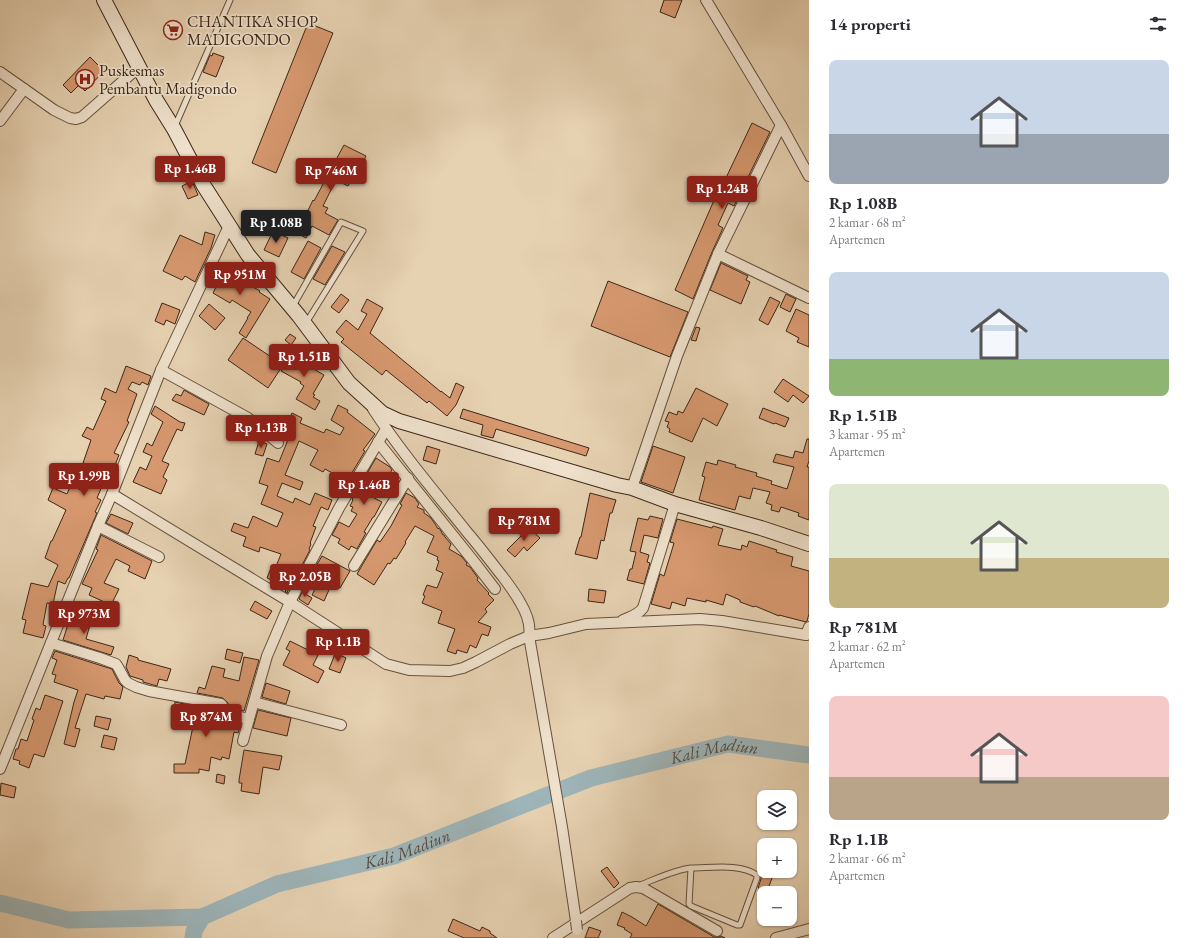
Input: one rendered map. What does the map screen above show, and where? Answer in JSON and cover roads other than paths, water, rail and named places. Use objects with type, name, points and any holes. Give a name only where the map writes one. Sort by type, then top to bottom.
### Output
[{"type":"main road","points":[[104,0],[156,100],[174,129],[204,186],[248,255],[292,307],[349,383],[382,413],[399,421],[617,485],[632,488],[675,504],[761,528],[809,544]]},
{"type":"street","points":[[706,0],[782,125],[809,176]]},
{"type":"street","points":[[0,72],[54,110],[70,118],[76,119],[82,117],[139,67]]},
{"type":"street","points":[[0,121],[24,89]]},
{"type":"street","points":[[632,488],[677,356],[718,254],[782,125]]},
{"type":"street","points":[[0,769],[161,370],[229,226]]},
{"type":"street","points":[[718,254],[809,298]]},
{"type":"street","points":[[161,370],[248,418],[278,442]]},
{"type":"street","points":[[368,401],[386,429],[516,595],[528,621],[530,630],[529,636],[562,827],[577,930]]},
{"type":"street","points":[[243,741],[267,656],[290,602],[339,508],[386,429]]},
{"type":"street","points":[[378,442],[495,589]]},
{"type":"street","points":[[354,566],[408,478]]},
{"type":"street","points":[[112,494],[290,602],[386,664],[409,670],[450,671],[463,668],[529,636],[586,624],[700,619],[722,621],[806,635],[809,627]]},
{"type":"street","points":[[617,623],[635,615],[640,612],[642,608],[675,504]]},
{"type":"street","points":[[98,526],[159,558]]},
{"type":"street","points":[[51,642],[116,664],[124,680],[131,685],[221,704],[221,713],[249,719]]},
{"type":"street","points":[[254,702],[341,725]]},
{"type":"street","points":[[553,938],[630,888],[636,887],[643,888],[717,931]]},
{"type":"street","points":[[776,938],[809,929]]},
{"type":"lane","points":[[174,129],[230,0]]},
{"type":"lane","points":[[292,307],[342,222],[363,231],[305,324]]},
{"type":"lane","points":[[636,887],[668,874],[691,868],[735,868],[751,870],[757,875],[757,878],[740,925],[737,926],[689,904],[691,868]]},
{"type":"waterway","name":"Kali Madiun","points":[[0,903],[69,920],[202,917],[277,884],[394,856],[591,778],[728,744],[809,755]]},
{"type":"waterway","points":[[193,938],[194,931],[202,917]]},
{"type":"place","name":"CHANTIKA SHOP MADIGONDO","points":[[173,30]]},
{"type":"place","name":"Puskesmas Pembantu Madigondo","points":[[85,79]]}]
